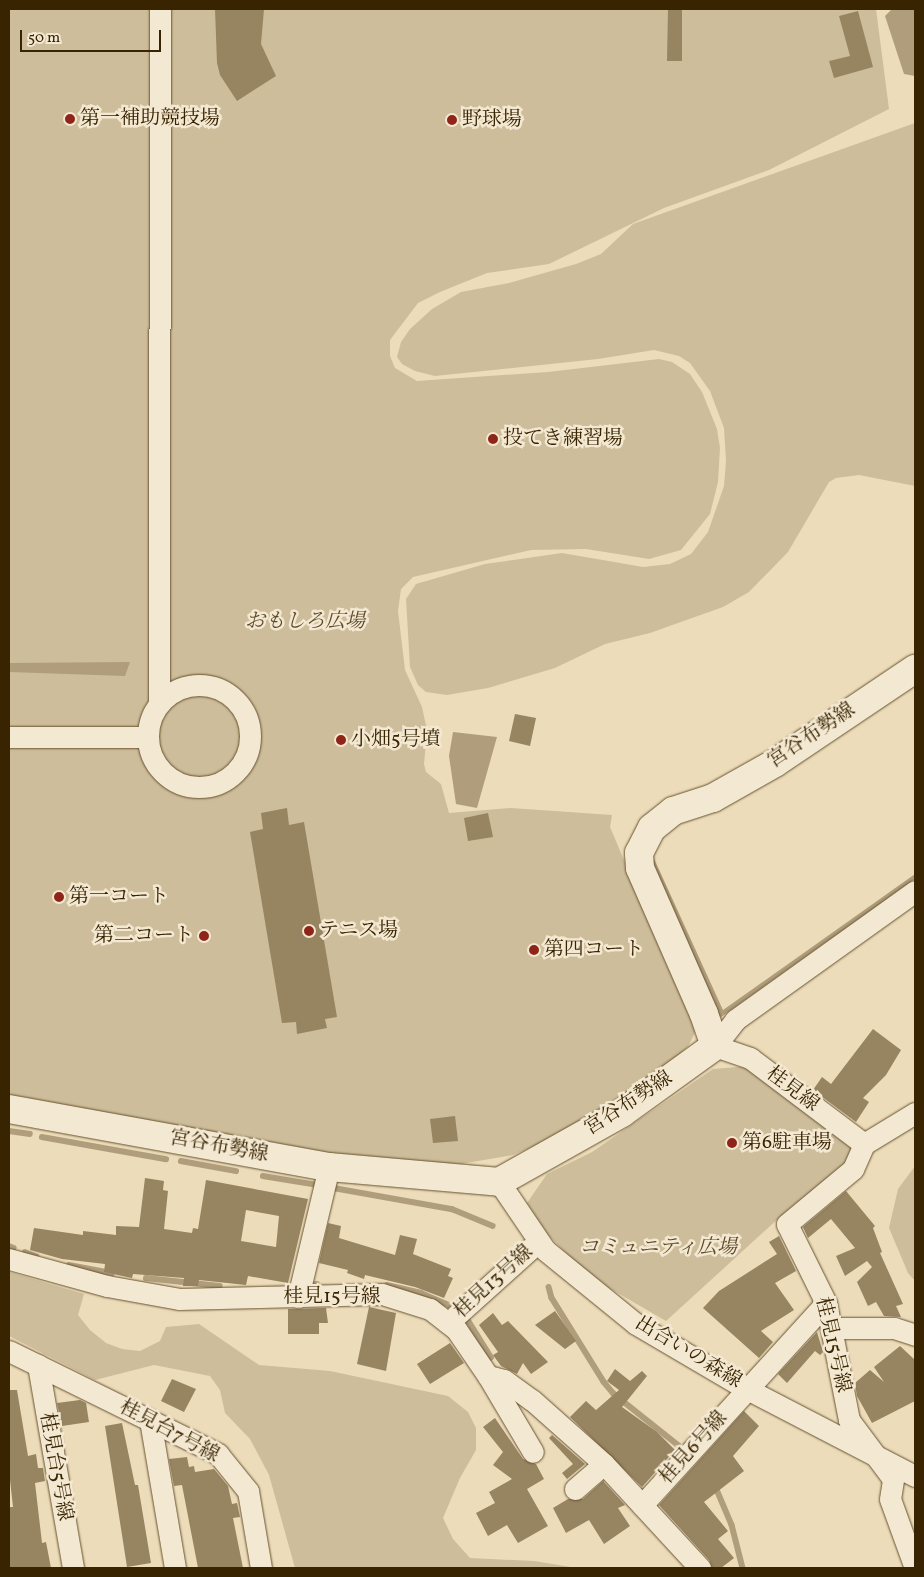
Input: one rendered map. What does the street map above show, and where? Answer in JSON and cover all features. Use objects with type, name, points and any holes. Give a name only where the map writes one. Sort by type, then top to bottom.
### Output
[{"type":"street","points":[[159,703],[160,9]]},
{"type":"street","name":"宮谷布勢線","points":[[9,1109],[329,1167],[499,1182],[622,1113],[714,1046],[704,1014],[640,868],[639,853],[652,828],[673,811],[714,798],[775,763],[915,669]]},
{"type":"street","points":[[204,684],[220,689],[235,699],[245,712],[250,729],[249,746],[244,762],[232,776],[218,784],[201,788],[184,786],[169,778],[157,767],[149,751],[148,738],[150,718],[159,703],[171,692],[187,686],[204,684]]},
{"type":"street","points":[[9,736],[148,738]]},
{"type":"street","points":[[714,1046],[735,1020],[915,891]]},
{"type":"street","name":"桂見線","points":[[714,1046],[750,1058],[864,1144]]},
{"type":"street","points":[[864,1144],[915,1113]]},
{"type":"street","name":"桂見15号線","points":[[864,1144],[854,1168],[787,1224],[826,1303],[849,1420],[893,1479],[890,1499],[915,1568]]},
{"type":"street","points":[[298,1297],[329,1167]]},
{"type":"street","name":"出合いの森線","points":[[499,1182],[539,1241],[576,1277],[636,1324],[747,1389],[915,1476]]},
{"type":"street","name":"桂見13号線","points":[[448,1323],[539,1241]]},
{"type":"street","name":"桂見15号線","points":[[9,1259],[107,1286],[179,1299],[382,1294],[430,1310],[456,1329],[488,1376],[532,1452]]},
{"type":"street","name":"桂見6号線","points":[[642,1505],[826,1303]]},
{"type":"street","points":[[831,1328],[894,1328],[915,1335]]},
{"type":"street","name":"桂見台7号線","points":[[9,1350],[218,1454],[232,1468],[248,1491],[261,1568]]},
{"type":"street","name":"桂見台5号線","points":[[38,1365],[72,1568]]},
{"type":"street","points":[[488,1376],[504,1380],[532,1400],[604,1464],[700,1568]]},
{"type":"street","points":[[150,1420],[175,1568]]},
{"type":"street","points":[[575,1489],[604,1464]]},
{"type":"green space","name":"おもしろ広場","points":[[9,9],[876,9],[889,109],[769,170],[664,208],[549,264],[487,273],[440,292],[418,303],[390,340],[390,356],[395,368],[417,381],[548,372],[659,359],[672,362],[690,374],[702,392],[717,429],[720,448],[718,482],[710,514],[681,550],[649,559],[586,549],[531,550],[413,577],[401,589],[398,611],[405,670],[422,707],[427,730],[424,764],[426,772],[441,784],[449,813],[511,808],[612,815],[610,827],[696,1030],[689,1045],[679,1055],[620,1100],[539,1144],[513,1155],[455,1165],[386,1164],[9,1099]]},
{"type":"green space","points":[[915,123],[915,486],[859,475],[836,478],[829,482],[788,552],[749,592],[723,607],[650,633],[605,644],[555,668],[488,688],[447,695],[426,692],[418,685],[410,667],[406,599],[416,584],[485,564],[562,553],[643,567],[670,564],[691,554],[708,532],[724,486],[726,461],[724,428],[710,391],[690,363],[679,356],[654,350],[598,359],[435,376],[415,371],[402,364],[397,357],[401,342],[410,329],[432,309],[461,292],[509,283],[576,264],[601,254],[633,224]]},
{"type":"green space","name":"コミュニティ広場","points":[[750,1066],[851,1147],[852,1158],[780,1217],[666,1321],[609,1288],[573,1260],[547,1234],[527,1203],[547,1174],[592,1152],[713,1069]]},
{"type":"green space","points":[[915,1166],[915,1281],[908,1273],[889,1228],[898,1189]]},
{"type":"green space","points":[[9,1272],[84,1294],[78,1315],[90,1330],[106,1343],[122,1349],[140,1351],[160,1341],[166,1327],[199,1324],[259,1365],[330,1371],[448,1396],[468,1412],[476,1428],[476,1450],[460,1478],[443,1518],[453,1539],[470,1558],[534,1561],[577,1568],[295,1568],[269,1475],[250,1439],[225,1413],[220,1390],[210,1376],[154,1365],[95,1380],[9,1336]]},
{"type":"shaded area","points":[[892,9],[915,9],[915,76],[904,74],[885,16]]},
{"type":"shaded area","points":[[130,662],[125,676],[9,672],[9,663]]},
{"type":"shaded area","points":[[453,732],[497,737],[477,808],[456,804],[449,756]]},
{"type":"shaded area","points":[[651,852],[723,1010],[915,874],[915,879],[721,1017],[714,1015],[647,862]]},
{"type":"building","points":[[215,9],[264,9],[261,44],[276,76],[237,101],[220,75],[217,63]]},
{"type":"building","points":[[668,9],[682,9],[682,61],[667,61]]},
{"type":"building","points":[[858,11],[873,67],[834,78],[829,61],[850,56],[839,16]]},
{"type":"building","points":[[515,714],[536,718],[530,746],[509,741]]},
{"type":"building","points":[[287,808],[289,825],[304,822],[337,1017],[325,1019],[327,1028],[297,1034],[296,1022],[282,1023],[250,832],[263,829],[261,813]]},
{"type":"building","points":[[488,813],[493,837],[468,841],[464,818]]},
{"type":"building","points":[[873,1029],[901,1050],[886,1075],[863,1098],[869,1102],[856,1122],[813,1090],[822,1077],[831,1084]]},
{"type":"building","points":[[455,1116],[458,1141],[433,1143],[430,1119]]},
{"type":"building","points":[[145,1178],[164,1181],[163,1190],[168,1191],[164,1229],[192,1233],[193,1228],[198,1229],[206,1180],[308,1199],[288,1283],[248,1276],[246,1285],[199,1280],[198,1286],[183,1286],[184,1278],[133,1274],[132,1278],[104,1272],[105,1264],[62,1259],[30,1250],[34,1228],[83,1235],[83,1231],[116,1235],[116,1226],[139,1227]],"holes":[[[246,1210],[279,1216],[276,1247],[241,1241]]]},
{"type":"building","points":[[846,1191],[875,1226],[873,1228],[882,1252],[880,1253],[903,1304],[896,1306],[901,1317],[884,1316],[876,1302],[868,1306],[857,1282],[872,1267],[867,1261],[845,1276],[836,1256],[855,1248],[831,1219],[808,1238],[803,1227]]},
{"type":"building","points":[[328,1223],[341,1226],[339,1238],[395,1255],[400,1235],[417,1239],[413,1254],[451,1269],[448,1276],[453,1278],[444,1298],[415,1287],[365,1275],[364,1279],[347,1273],[348,1270],[319,1263]]},
{"type":"building","points":[[779,1236],[796,1271],[775,1283],[794,1310],[761,1331],[773,1342],[759,1358],[703,1308],[719,1291],[777,1254],[769,1242]]},
{"type":"building","points":[[369,1307],[396,1313],[386,1371],[357,1364]]},
{"type":"building","points":[[326,1308],[328,1323],[319,1323],[319,1334],[288,1334],[288,1309]]},
{"type":"building","points":[[555,1311],[576,1341],[565,1349],[535,1325]]},
{"type":"building","points":[[493,1313],[502,1325],[508,1321],[548,1362],[531,1374],[523,1363],[517,1374],[501,1366],[493,1355],[498,1352],[479,1325]]},
{"type":"building","points":[[817,1332],[823,1352],[820,1355],[815,1351],[787,1383],[778,1374]]},
{"type":"building","points":[[450,1343],[464,1363],[430,1384],[417,1364]]},
{"type":"building","points":[[900,1346],[915,1360],[915,1401],[872,1423],[857,1396],[855,1383],[870,1370],[884,1382],[874,1367]]},
{"type":"building","points":[[615,1369],[630,1381],[642,1371],[647,1376],[622,1407],[657,1432],[675,1450],[642,1487],[570,1417],[586,1401],[596,1410],[619,1390],[607,1381]]},
{"type":"building","points":[[172,1379],[196,1389],[184,1412],[161,1401]]},
{"type":"building","points":[[9,1390],[17,1390],[28,1456],[36,1454],[38,1468],[43,1468],[45,1481],[35,1483],[42,1543],[46,1542],[51,1568],[9,1568],[9,1507],[13,1507],[9,1471]]},
{"type":"building","points":[[80,1400],[86,1403],[89,1422],[62,1426],[57,1403]]},
{"type":"building","points":[[744,1411],[759,1426],[733,1456],[744,1471],[704,1502],[728,1531],[718,1539],[734,1558],[721,1568],[712,1568],[709,1560],[659,1505]]},
{"type":"building","points":[[495,1418],[523,1459],[536,1464],[544,1479],[527,1489],[548,1526],[518,1543],[507,1525],[488,1536],[476,1513],[495,1503],[489,1492],[512,1479],[493,1465],[503,1452],[483,1427]]},
{"type":"building","points":[[122,1423],[135,1485],[138,1485],[151,1563],[127,1567],[105,1426]]},
{"type":"building","points":[[552,1435],[585,1464],[567,1479],[562,1473],[573,1464],[549,1438]]},
{"type":"building","points":[[187,1457],[189,1467],[194,1466],[195,1472],[214,1469],[228,1486],[232,1504],[237,1503],[240,1517],[233,1518],[243,1568],[198,1568],[182,1485],[174,1486],[169,1459]]},
{"type":"building","points":[[603,1481],[625,1505],[618,1508],[630,1526],[604,1544],[589,1520],[566,1533],[553,1508],[568,1499],[583,1499]]},
{"type":"waterway","points":[[9,1131],[30,1134]]},
{"type":"waterway","points":[[42,1137],[166,1159]]},
{"type":"waterway","points":[[181,1161],[236,1171]]},
{"type":"waterway","points":[[263,1176],[318,1185]]},
{"type":"waterway","points":[[328,1187],[452,1209],[493,1226]]},
{"type":"waterway","points":[[9,1246],[14,1248]]},
{"type":"waterway","points":[[25,1252],[36,1256]]},
{"type":"waterway","points":[[69,1265],[112,1273]]},
{"type":"waterway","points":[[146,1278],[220,1286]]},
{"type":"waterway","points":[[306,1285],[317,1284]]},
{"type":"waterway","points":[[387,1285],[421,1293],[449,1305]]},
{"type":"waterway","points":[[549,1287],[552,1298],[604,1382],[614,1394],[682,1448]]},
{"type":"waterway","points":[[468,1320],[491,1357]]},
{"type":"waterway","points":[[715,1485],[732,1525],[743,1568]]},
{"type":"place","name":"第一補助競技場","points":[[70,119]]},
{"type":"place","name":"野球場","points":[[452,120]]},
{"type":"place","name":"投てき練習場","points":[[493,439]]},
{"type":"place","name":"小畑5号墳","points":[[341,740]]},
{"type":"place","name":"第一コート","points":[[59,897]]},
{"type":"place","name":"テニス場","points":[[309,931]]},
{"type":"place","name":"第二コート","points":[[204,936]]},
{"type":"place","name":"第四コート","points":[[534,950]]},
{"type":"place","name":"第6駐車場","points":[[732,1143]]}]
